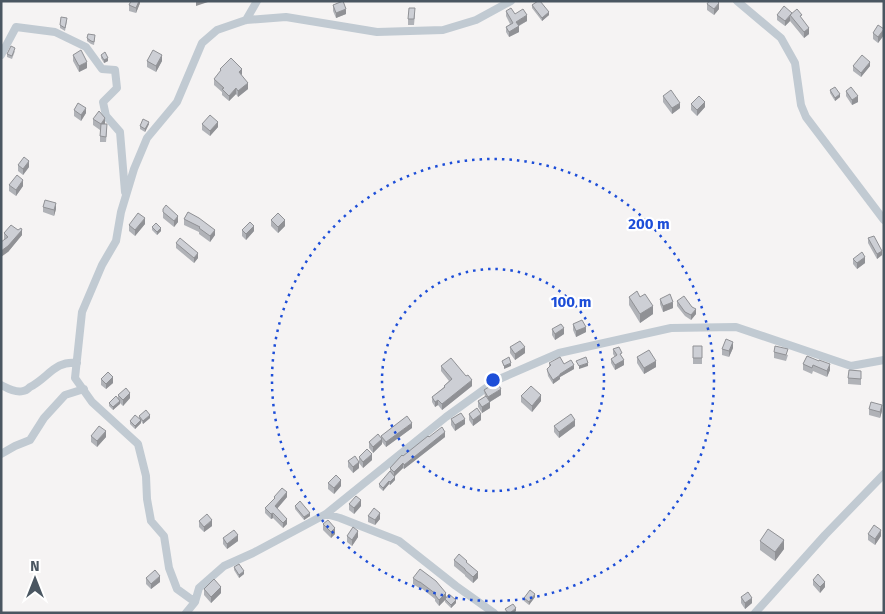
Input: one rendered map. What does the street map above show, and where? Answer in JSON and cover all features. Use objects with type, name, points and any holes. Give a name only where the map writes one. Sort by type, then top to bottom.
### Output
[{"type":"street","points":[[246,20],[257,1]]},
{"type":"street","points":[[195,602],[177,589],[169,568],[164,536],[152,521],[147,499],[146,476],[138,444],[92,402],[75,378],[82,312],[102,265],[116,241],[134,169],[147,138],[177,102],[202,43],[217,30],[246,20],[286,17],[377,32],[443,30],[476,20],[511,1]]},
{"type":"street","points":[[737,1],[781,38],[795,63],[802,105],[806,117],[884,220]]},
{"type":"street","points":[[1,55],[16,27],[55,32],[86,47],[102,69],[115,70],[117,88],[103,102],[106,116],[120,132],[125,200]]},
{"type":"street","points":[[186,613],[195,602],[199,588],[224,566],[253,553],[326,514],[446,417],[497,380],[558,353],[671,328],[736,327],[852,366],[884,360]]},
{"type":"street","points":[[1,385],[11,390],[23,391],[37,384],[60,364],[70,362],[77,364]]},
{"type":"street","points":[[1,454],[30,440],[44,418],[65,395],[84,390]]},
{"type":"street","points":[[755,613],[825,535],[884,474]]},
{"type":"street","points":[[326,514],[399,542],[494,613]]},
{"type":"building","points":[[131,1],[139,1],[136,8],[129,5]]},
{"type":"building","points":[[343,1],[346,9],[336,13],[333,5]]},
{"type":"building","points":[[538,1],[549,12],[542,18],[532,5]]},
{"type":"building","points":[[709,1],[717,1],[719,3],[714,9],[707,4]]},
{"type":"building","points":[[784,6],[792,13],[785,21],[777,15]]},
{"type":"building","points":[[409,8],[415,8],[414,19],[408,19]]},
{"type":"building","points":[[511,8],[515,14],[523,9],[527,15],[516,22],[519,26],[509,32],[506,27],[513,23],[506,11]]},
{"type":"building","points":[[797,9],[809,28],[804,32],[790,15]]},
{"type":"building","points":[[61,17],[67,18],[65,28],[60,25]]},
{"type":"building","points":[[878,25],[884,29],[878,37],[873,33]]},
{"type":"building","points":[[88,34],[95,35],[94,42],[87,38]]},
{"type":"building","points":[[11,46],[15,48],[12,56],[7,54]]},
{"type":"building","points":[[81,50],[87,62],[79,66],[73,55]]},
{"type":"building","points":[[153,50],[162,55],[156,66],[147,61]]},
{"type":"building","points":[[105,52],[108,58],[104,60],[101,55]]},
{"type":"building","points":[[862,55],[870,62],[861,73],[853,66]]},
{"type":"building","points":[[231,58],[242,69],[239,72],[248,83],[238,91],[236,88],[229,96],[222,89],[224,88],[214,79],[220,69]]},
{"type":"building","points":[[835,87],[840,94],[835,98],[830,90]]},
{"type":"building","points":[[851,87],[858,96],[852,100],[846,91]]},
{"type":"building","points":[[671,90],[680,103],[672,108],[663,96]]},
{"type":"building","points":[[699,96],[705,102],[697,110],[691,104]]},
{"type":"building","points":[[78,103],[86,108],[81,115],[74,110]]},
{"type":"building","points":[[99,111],[105,118],[101,124],[93,119]]},
{"type":"building","points":[[210,115],[218,122],[210,131],[202,124]]},
{"type":"building","points":[[143,119],[149,122],[145,129],[140,126]]},
{"type":"building","points":[[101,124],[107,124],[106,137],[100,136]]},
{"type":"building","points":[[24,157],[29,161],[23,169],[18,165]]},
{"type":"building","points":[[17,175],[23,180],[16,190],[9,185]]},
{"type":"building","points":[[45,200],[56,203],[54,210],[43,207]]},
{"type":"building","points":[[166,205],[178,216],[174,221],[163,212]]},
{"type":"building","points":[[188,212],[215,230],[210,236],[200,227],[184,219]]},
{"type":"building","points":[[138,213],[145,218],[135,230],[129,225]]},
{"type":"building","points":[[278,213],[285,220],[278,227],[271,220]]},
{"type":"building","points":[[250,222],[254,226],[246,234],[242,230]]},
{"type":"building","points":[[156,223],[161,228],[157,232],[152,227]]},
{"type":"building","points":[[11,225],[18,230],[21,228],[22,230],[1,251],[1,242],[8,237],[4,233]]},
{"type":"building","points":[[874,236],[882,251],[877,254],[868,238]]},
{"type":"building","points":[[180,238],[198,253],[194,258],[176,243]]},
{"type":"building","points":[[862,252],[865,257],[857,263],[853,259]]},
{"type":"building","points":[[637,291],[640,297],[645,294],[653,306],[640,314],[629,297]]},
{"type":"building","points":[[670,294],[673,302],[663,306],[660,299]]},
{"type":"building","points":[[684,296],[692,307],[696,309],[691,315],[685,312],[677,301]]},
{"type":"building","points":[[582,320],[586,327],[576,331],[573,324]]},
{"type":"building","points":[[561,324],[564,328],[555,334],[552,329]]},
{"type":"building","points":[[726,339],[733,342],[729,351],[722,349]]},
{"type":"building","points":[[520,341],[525,347],[515,354],[510,347]]},
{"type":"building","points":[[693,346],[702,346],[702,358],[693,358]]},
{"type":"building","points":[[775,346],[788,349],[786,355],[774,352]]},
{"type":"building","points":[[619,347],[622,353],[620,354],[624,360],[615,365],[611,359],[617,355],[613,349]]},
{"type":"building","points":[[649,350],[656,361],[644,368],[637,357]]},
{"type":"building","points":[[807,356],[830,364],[827,371],[813,365],[812,368],[803,364]]},
{"type":"building","points":[[509,357],[511,363],[504,366],[502,361]]},
{"type":"building","points":[[560,357],[564,364],[571,360],[574,365],[553,380],[547,369],[551,365],[549,363]]},
{"type":"building","points":[[586,357],[588,363],[579,366],[576,361]]},
{"type":"building","points":[[451,358],[466,376],[468,375],[472,380],[442,404],[438,400],[435,402],[432,397],[452,379],[441,366]]},
{"type":"building","points":[[849,370],[861,371],[861,379],[848,378]]},
{"type":"building","points":[[108,372],[113,377],[106,384],[101,379]]},
{"type":"building","points":[[497,382],[501,389],[488,397],[484,390]]},
{"type":"building","points":[[531,386],[541,395],[532,406],[521,396]]},
{"type":"building","points":[[126,388],[130,393],[123,400],[118,395]]},
{"type":"building","points":[[116,396],[120,401],[113,407],[109,403]]},
{"type":"building","points":[[486,396],[490,402],[482,407],[478,401]]},
{"type":"building","points":[[871,402],[882,405],[880,412],[869,409]]},
{"type":"building","points":[[477,408],[481,414],[473,420],[469,414]]},
{"type":"building","points":[[146,410],[150,415],[143,421],[139,416]]},
{"type":"building","points":[[461,413],[465,419],[455,425],[451,419]]},
{"type":"building","points":[[571,414],[575,420],[559,432],[554,426]]},
{"type":"building","points":[[135,415],[141,420],[135,426],[130,421]]},
{"type":"building","points":[[407,416],[412,423],[386,442],[381,436]]},
{"type":"building","points":[[99,426],[106,431],[97,441],[91,436]]},
{"type":"building","points":[[442,427],[445,432],[404,465],[403,463],[394,472],[390,468],[402,455]]},
{"type":"building","points":[[378,434],[382,439],[373,447],[369,442]]},
{"type":"building","points":[[367,449],[372,454],[363,462],[359,457]]},
{"type":"building","points":[[355,456],[359,462],[353,467],[348,461]]},
{"type":"building","points":[[390,471],[395,477],[383,488],[379,484]]},
{"type":"building","points":[[336,475],[341,480],[334,488],[328,483]]},
{"type":"building","points":[[282,488],[287,492],[275,506],[287,519],[283,523],[265,508]]},
{"type":"building","points":[[356,496],[361,500],[354,508],[349,504]]},
{"type":"building","points":[[300,501],[310,513],[304,517],[295,506]]},
{"type":"building","points":[[374,508],[380,513],[375,520],[368,516]]},
{"type":"building","points":[[207,514],[212,520],[204,527],[199,521]]},
{"type":"building","points":[[328,520],[335,528],[331,532],[323,524]]},
{"type":"building","points":[[874,525],[881,530],[875,539],[868,534]]},
{"type":"building","points":[[353,527],[358,531],[352,540],[347,536]]},
{"type":"building","points":[[768,529],[784,540],[775,552],[760,541]]},
{"type":"building","points":[[234,530],[238,535],[227,544],[223,538]]},
{"type":"building","points":[[459,554],[478,572],[473,577],[454,560]]},
{"type":"building","points":[[239,564],[244,571],[239,575],[234,567]]},
{"type":"building","points":[[420,569],[436,581],[446,593],[439,600],[436,594],[413,578]]},
{"type":"building","points":[[155,570],[160,576],[151,584],[146,578]]},
{"type":"building","points":[[818,574],[825,582],[820,587],[813,580]]},
{"type":"building","points":[[214,579],[221,587],[211,597],[204,589]]},
{"type":"building","points":[[530,590],[535,594],[529,602],[524,598]]},
{"type":"building","points":[[748,592],[752,598],[745,603],[741,597]]},
{"type":"building","points":[[449,594],[456,600],[451,605],[445,599]]},
{"type":"building","points":[[513,604],[516,608],[508,613],[505,609]]}]
